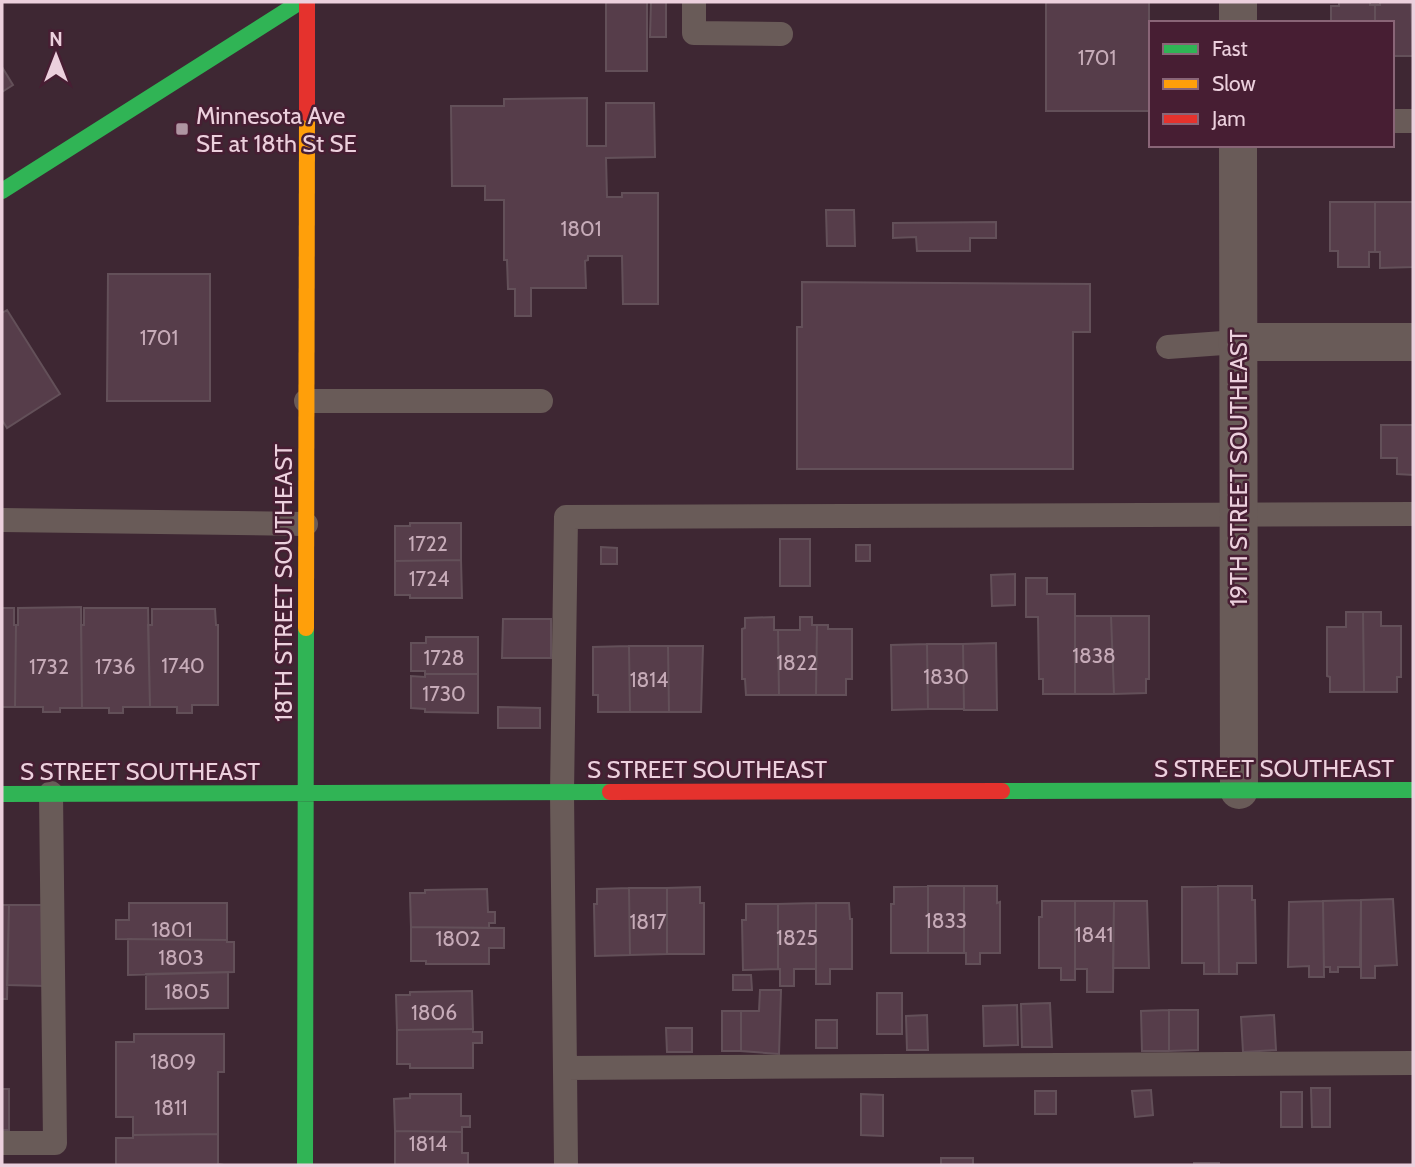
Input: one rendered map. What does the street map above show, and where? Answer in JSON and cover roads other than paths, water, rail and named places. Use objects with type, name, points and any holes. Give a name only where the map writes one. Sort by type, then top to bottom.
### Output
[{"type":"street","points":[[2,191],[300,2]]},
{"type":"street","name":"18TH STREET SOUTHEAST","points":[[305,1165],[307,2]]},
{"type":"street","points":[[1238,2],[1238,21]]},
{"type":"street","name":"19TH STREET SOUTHEAST","points":[[1238,147],[1239,790]]},
{"type":"street","points":[[1237,342],[1413,342]]},
{"type":"street","name":"S STREET SOUTHEAST","points":[[2,794],[1413,790]]},
{"type":"lane","points":[[694,2],[694,33],[781,34]]},
{"type":"lane","points":[[1394,121],[1413,121]]},
{"type":"lane","points":[[1168,347],[1237,342]]},
{"type":"lane","points":[[306,401],[541,401]]},
{"type":"lane","points":[[566,1165],[562,793],[566,517],[1413,514]]},
{"type":"lane","points":[[2,520],[306,524]]},
{"type":"lane","points":[[2,1143],[56,1154],[51,793]]},
{"type":"lane","points":[[565,1068],[1413,1063]]},
{"type":"place","name":"Minnesota Ave SE at 18th St SE","points":[[182,129]]}]
